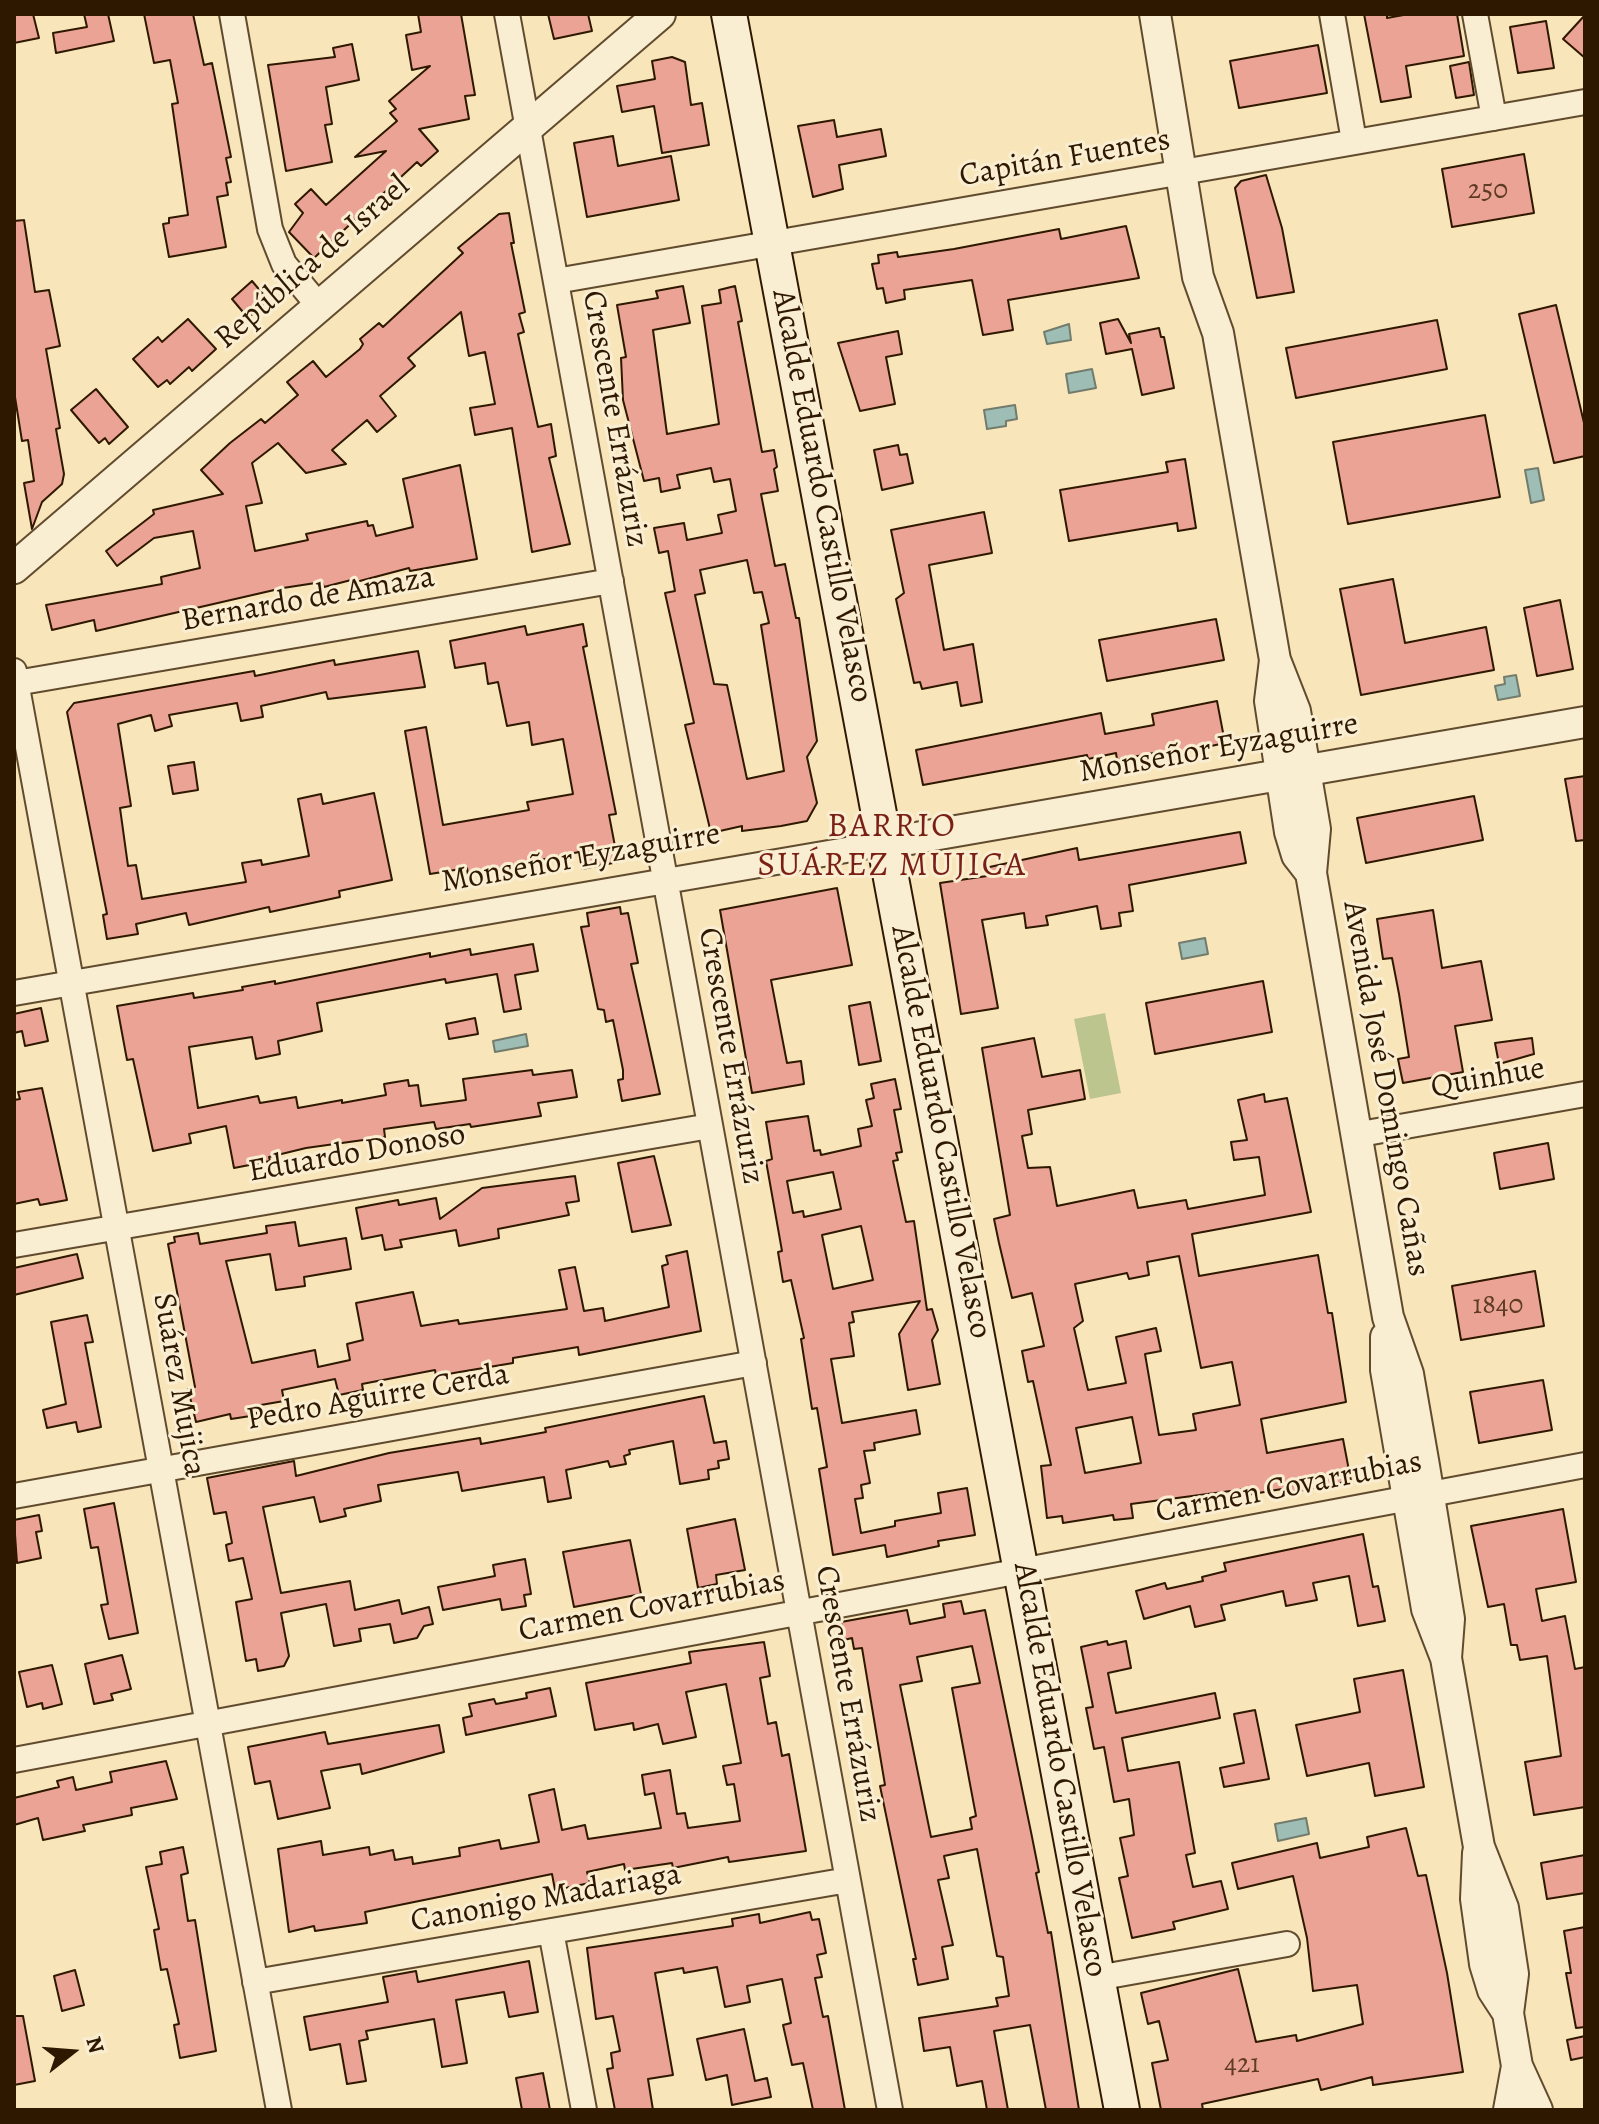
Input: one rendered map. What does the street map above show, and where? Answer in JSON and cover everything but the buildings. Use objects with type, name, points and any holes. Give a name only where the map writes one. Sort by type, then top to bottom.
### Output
[{"type":"main road","name":"Alcalde Eduardo Castillo Velasco","points":[[729,14],[887,843],[1122,2110]]},
{"type":"street","points":[[232,14],[270,229],[284,264],[319,306]]},
{"type":"street","name":"Crescente Errázuriz","points":[[507,14],[890,2110]]},
{"type":"street","name":"República de Israel","points":[[14,568],[660,14]]},
{"type":"street","name":"Avenida José Domingo Cañas","points":[[1155,14],[1219,281],[1218,333],[1275,660],[1292,697],[1293,773],[1315,829],[1311,873],[1388,1317],[1386,1370],[1417,1496],[1430,1621],[1446,1658],[1479,1847],[1476,1899],[1485,1964],[1493,1990],[1508,2013],[1517,2066],[1537,2110]]},
{"type":"street","name":"Avenida José Domingo Cañas","points":[[1171,14],[1190,169]]},
{"type":"street","points":[[1332,14],[1354,141]]},
{"type":"street","points":[[1475,14],[1494,118]]},
{"type":"street","name":"Capitán Fuentes","points":[[556,281],[1585,102]]},
{"type":"street","name":"Bernardo de Amaza","points":[[15,677],[611,581]]},
{"type":"street","name":"Suárez Mujica","points":[[15,677],[279,2110]]},
{"type":"street","name":"Monseñor Eyzaguirre","points":[[14,993],[1585,722]]},
{"type":"street","name":"Quinhue","points":[[1355,1135],[1585,1094]]},
{"type":"street","name":"Eduardo Donoso","points":[[14,1245],[710,1126]]},
{"type":"street","name":"Pedro Aguirre Cerda","points":[[14,1496],[754,1363]]},
{"type":"street","name":"Carmen Covarrubias","points":[[14,1760],[1585,1465]]},
{"type":"street","name":"Canonigo Madariaga","points":[[255,1982],[848,1880]]},
{"type":"street","points":[[551,1931],[584,2110]]},
{"type":"street","points":[[1097,1978],[1287,1944]]},
{"type":"street","name":"Avenida José Domingo Cañas","points":[[1509,2110],[1517,2066]]},
{"type":"green space","points":[[1105,1013],[1121,1093],[1090,1099],[1074,1019]]},
{"type":"water","points":[[1069,324],[1071,340],[1047,344],[1044,332]]},
{"type":"water","points":[[1092,369],[1096,388],[1069,393],[1066,374]]},
{"type":"water","points":[[1015,405],[1017,419],[1006,421],[1006,426],[987,429],[984,410]]},
{"type":"water","points":[[1538,468],[1544,500],[1531,503],[1525,470]]},
{"type":"water","points":[[1516,675],[1520,696],[1498,700],[1495,686],[1505,684],[1504,677]]},
{"type":"water","points":[[1205,938],[1208,954],[1182,959],[1179,943]]},
{"type":"water","points":[[526,1034],[528,1046],[495,1052],[493,1041]]},
{"type":"water","points":[[1306,1818],[1309,1834],[1278,1841],[1275,1824]]},
{"type":"district","name":"BARRIO SUÁREZ MUJICA","points":[[892,848]]}]
